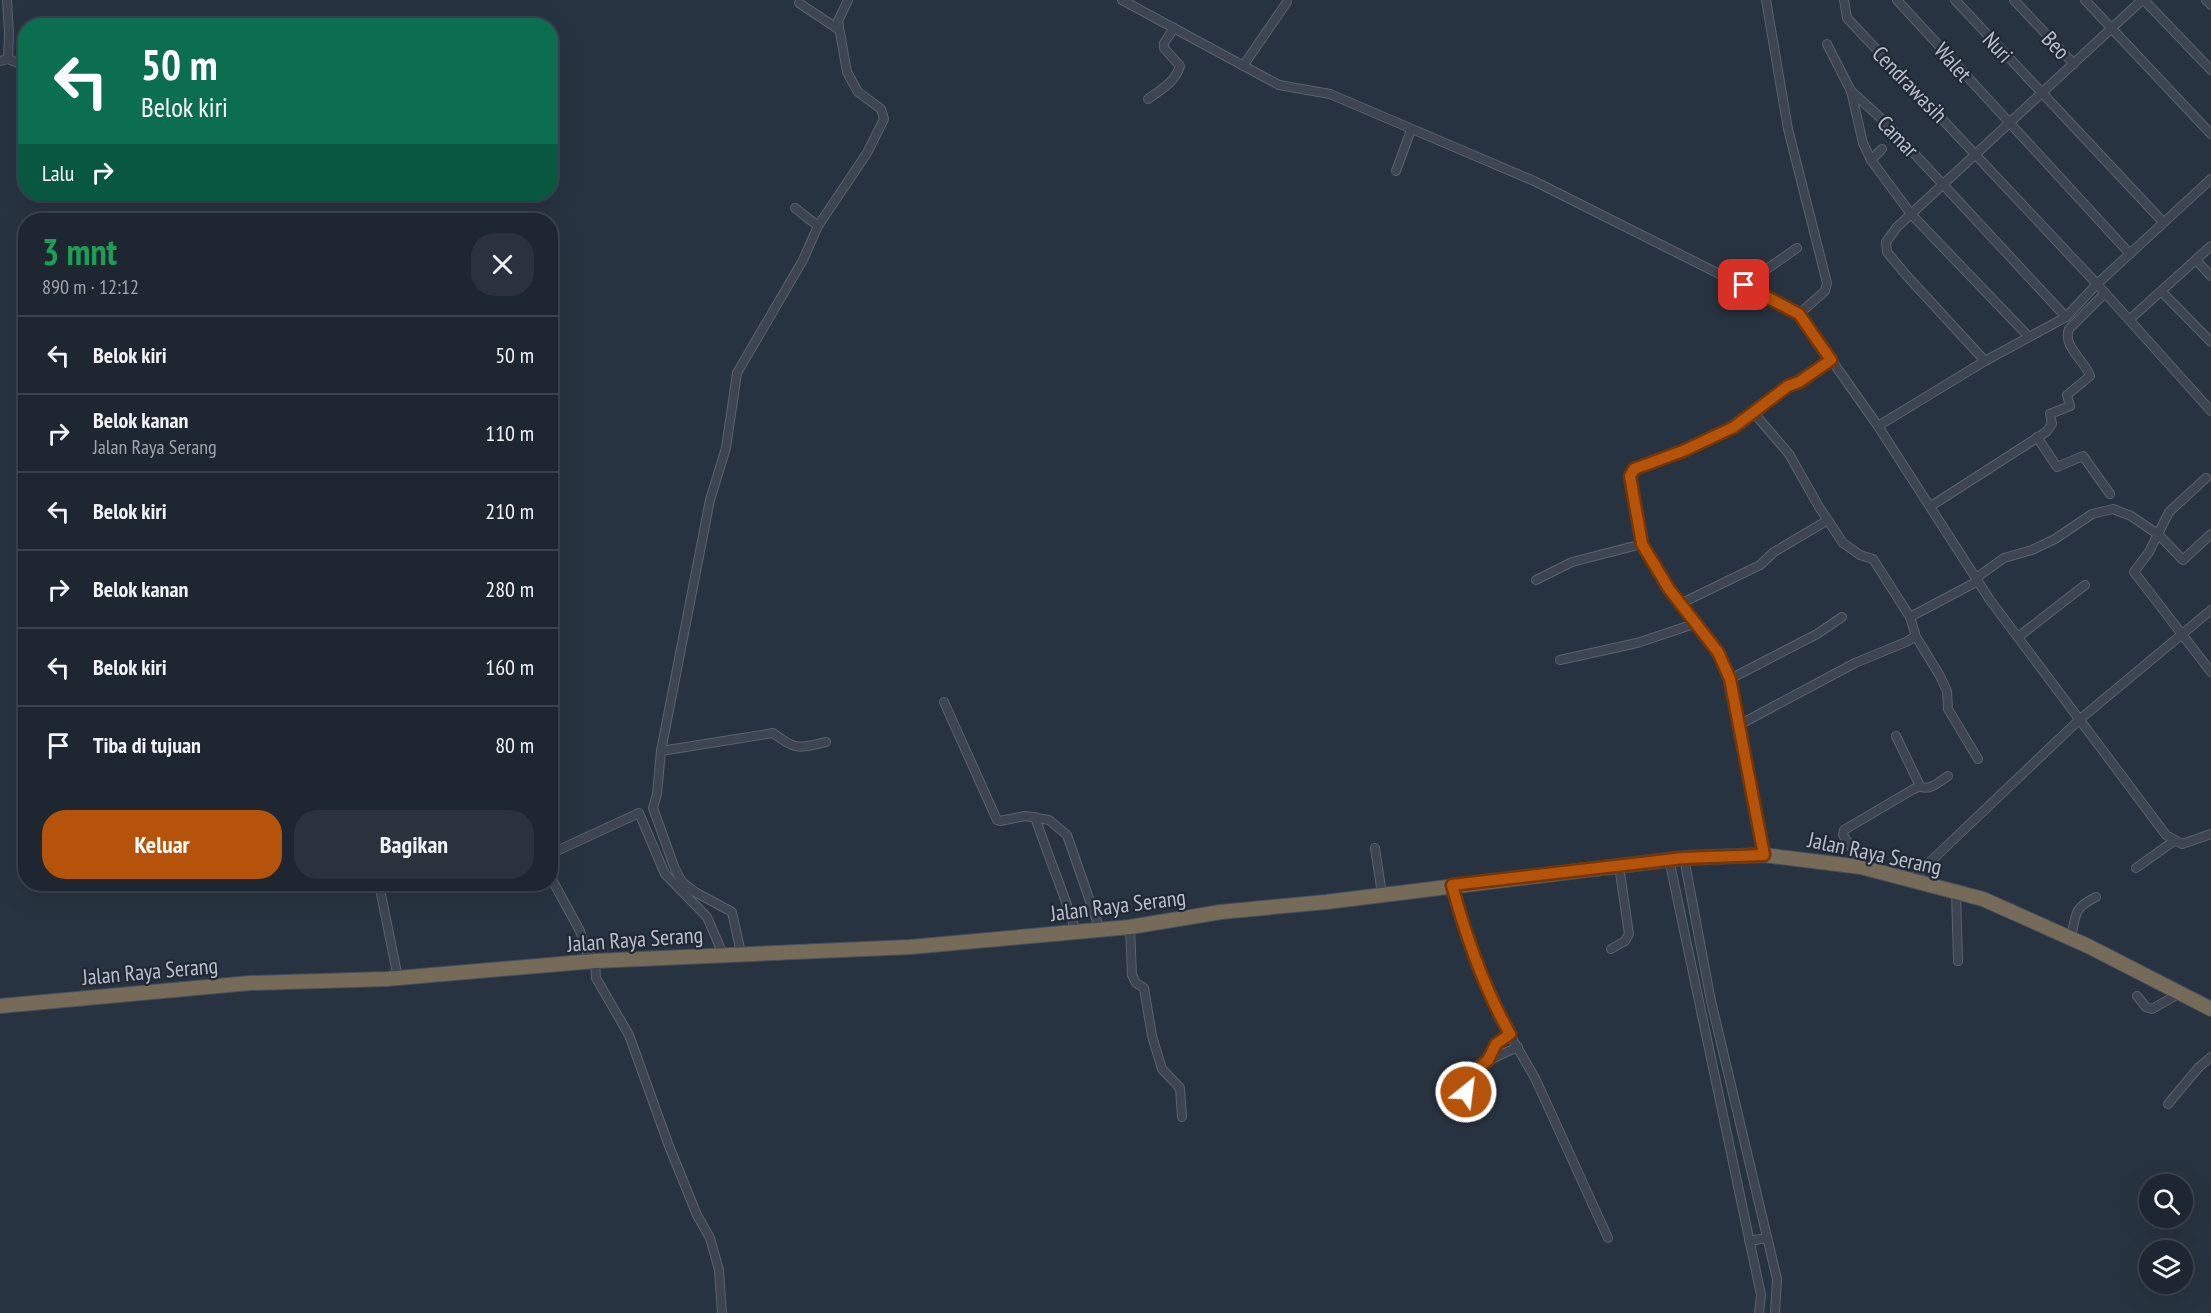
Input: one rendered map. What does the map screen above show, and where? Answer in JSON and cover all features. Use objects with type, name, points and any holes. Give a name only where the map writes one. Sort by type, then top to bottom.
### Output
[{"type":"highway","name":"Jalan Raya Serang","points":[[0,1006],[250,983],[398,978],[595,961],[741,953],[910,947],[1130,927],[1221,912],[1669,859],[1764,855],[1861,867],[1992,903],[2071,938],[2211,1009]]},
{"type":"street","points":[[4,60],[9,34],[7,0]]},
{"type":"street","points":[[741,953],[732,912],[694,892],[682,882],[663,839],[653,808],[657,794],[661,751],[710,500],[726,448],[737,373],[803,260],[818,226],[867,153],[884,119],[881,109],[865,98],[851,82],[844,60],[838,29],[840,13],[848,0]]},
{"type":"street","points":[[1122,0],[1279,85],[1330,94],[1534,181],[1799,314],[1878,426],[1977,579],[2166,835],[2182,844],[2211,834]]},
{"type":"street","points":[[1766,0],[1788,129],[1827,283],[1825,291],[1799,314]]},
{"type":"street","name":"Cendrawasih","points":[[1844,0],[1845,14],[2097,284],[2211,411]]},
{"type":"street","name":"Walet","points":[[1897,0],[2130,254]]},
{"type":"street","name":"Nuri","points":[[1955,0],[2163,222]]},
{"type":"street","name":"Beo","points":[[2014,0],[2074,64]]},
{"type":"street","points":[[2085,0],[2211,134]]},
{"type":"street","points":[[1985,361],[1887,252],[1886,242],[1911,214],[2143,0],[2211,70]]},
{"type":"street","points":[[2206,0],[2211,5]]},
{"type":"street","points":[[1243,66],[1287,2]]},
{"type":"street","points":[[799,3],[838,29]]},
{"type":"street","points":[[1148,99],[1168,85],[1178,73],[1180,66],[1164,48],[1164,43],[1174,28]]},
{"type":"street","points":[[1827,44],[1851,91],[1863,143],[1871,160],[1911,214],[2029,337]]},
{"type":"street","name":"Camar","points":[[1851,91],[1884,120],[2066,317]]},
{"type":"street","points":[[1396,171],[1411,130]]},
{"type":"street","points":[[1871,160],[1882,149]]},
{"type":"street","points":[[1878,426],[1985,361],[2066,317],[2097,284],[2211,179]]},
{"type":"street","points":[[795,208],[818,226]]},
{"type":"street","points":[[2129,320],[2211,246]]},
{"type":"street","points":[[1744,285],[1797,248]]},
{"type":"street","points":[[2196,260],[2211,276]]},
{"type":"street","points":[[2162,292],[2211,342]]},
{"type":"street","points":[[1931,506],[2037,437],[2051,426],[2050,414],[2070,406],[2067,395],[2090,376],[2068,342],[2067,335],[2069,329],[2105,293]]},
{"type":"street","points":[[1764,855],[1737,726],[1730,679],[1718,652],[1694,624],[1642,544],[1637,527],[1637,512],[1630,472],[1734,427],[1788,386],[1799,382],[1831,360]]},
{"type":"street","points":[[1754,413],[1789,454],[1844,543],[1852,550],[1874,559],[1910,617],[1915,635],[1947,690],[1948,709],[1978,759]]},
{"type":"street","points":[[2037,437],[2057,466],[2083,456],[2110,494]]},
{"type":"street","points":[[2209,478],[2169,512],[2134,572],[2181,636],[2211,672]]},
{"type":"street","points":[[1910,617],[1977,579],[2004,558],[2032,550],[2055,539],[2092,514],[2113,509],[2131,516],[2158,534],[2183,560],[2211,534]]},
{"type":"street","points":[[1680,604],[1760,565],[1774,552],[1828,520]]},
{"type":"street","points":[[1536,580],[1572,562],[1642,544]]},
{"type":"street","points":[[2018,637],[2085,585]]},
{"type":"street","points":[[1911,879],[2079,720],[2211,610]]},
{"type":"street","points":[[1730,679],[1817,633],[1842,617]]},
{"type":"street","points":[[1560,660],[1637,643],[1694,624]]},
{"type":"street","points":[[1737,726],[1855,663],[1906,642],[1915,635]]},
{"type":"street","points":[[944,702],[971,758],[993,816],[1000,821],[1025,816],[1048,820],[1067,836],[1100,930]]},
{"type":"street","points":[[661,751],[773,733],[790,746],[798,748],[826,742]]},
{"type":"street","points":[[1896,736],[1920,786],[1924,789],[1930,788],[1948,776]]},
{"type":"street","points":[[1861,867],[1854,850],[1843,835],[1844,830],[1920,786]]},
{"type":"street","points":[[558,850],[639,813],[665,874],[707,917],[723,954]]},
{"type":"street","points":[[1035,817],[1055,875],[1064,891],[1076,932]]},
{"type":"street","points":[[2136,868],[2174,841]]},
{"type":"street","points":[[1375,848],[1382,894]]},
{"type":"street","points":[[1684,858],[1711,1001],[1777,1279],[1776,1313]]},
{"type":"street","points":[[1669,859],[1761,1295],[1759,1313]]},
{"type":"street","points":[[1611,949],[1625,940],[1629,934],[1619,866]]},
{"type":"street","points":[[1452,885],[1461,918],[1491,1002],[1535,1078],[1608,1238]]},
{"type":"street","points":[[381,891],[398,978]]},
{"type":"street","points":[[558,891],[580,931],[585,949],[595,961],[596,978],[629,1035],[669,1146],[712,1246],[720,1279],[722,1313]]},
{"type":"street","points":[[1956,892],[1958,961]]},
{"type":"street","points":[[2071,938],[2077,910],[2081,904],[2096,897]]},
{"type":"street","points":[[1130,927],[1132,975],[1136,983],[1145,991],[1152,1036],[1162,1069],[1180,1088],[1182,1117]]},
{"type":"street","points":[[2136,996],[2146,1007],[2152,1009],[2180,993]]},
{"type":"street","points":[[1488,1060],[1496,1044],[1510,1034]]},
{"type":"street","points":[[1457,1113],[1470,1118],[1472,1115],[1466,1101],[1467,1082],[1473,1073],[1488,1060],[1518,1047]]},
{"type":"street","points":[[2168,1104],[2199,1067],[2211,1057]]},
{"type":"street","points":[[1749,1241],[1767,1238]]},
{"type":"route","points":[[1466,1092],[1467,1082],[1473,1073],[1488,1060],[1496,1044],[1510,1034],[1491,1002],[1461,918],[1452,885],[1684,858],[1764,855],[1737,726],[1730,679],[1725,664],[1669,589],[1642,544],[1637,527],[1637,512],[1630,476],[1630,472],[1634,469],[1683,451],[1734,427],[1788,386],[1799,382],[1831,360],[1799,314],[1744,285]]}]
